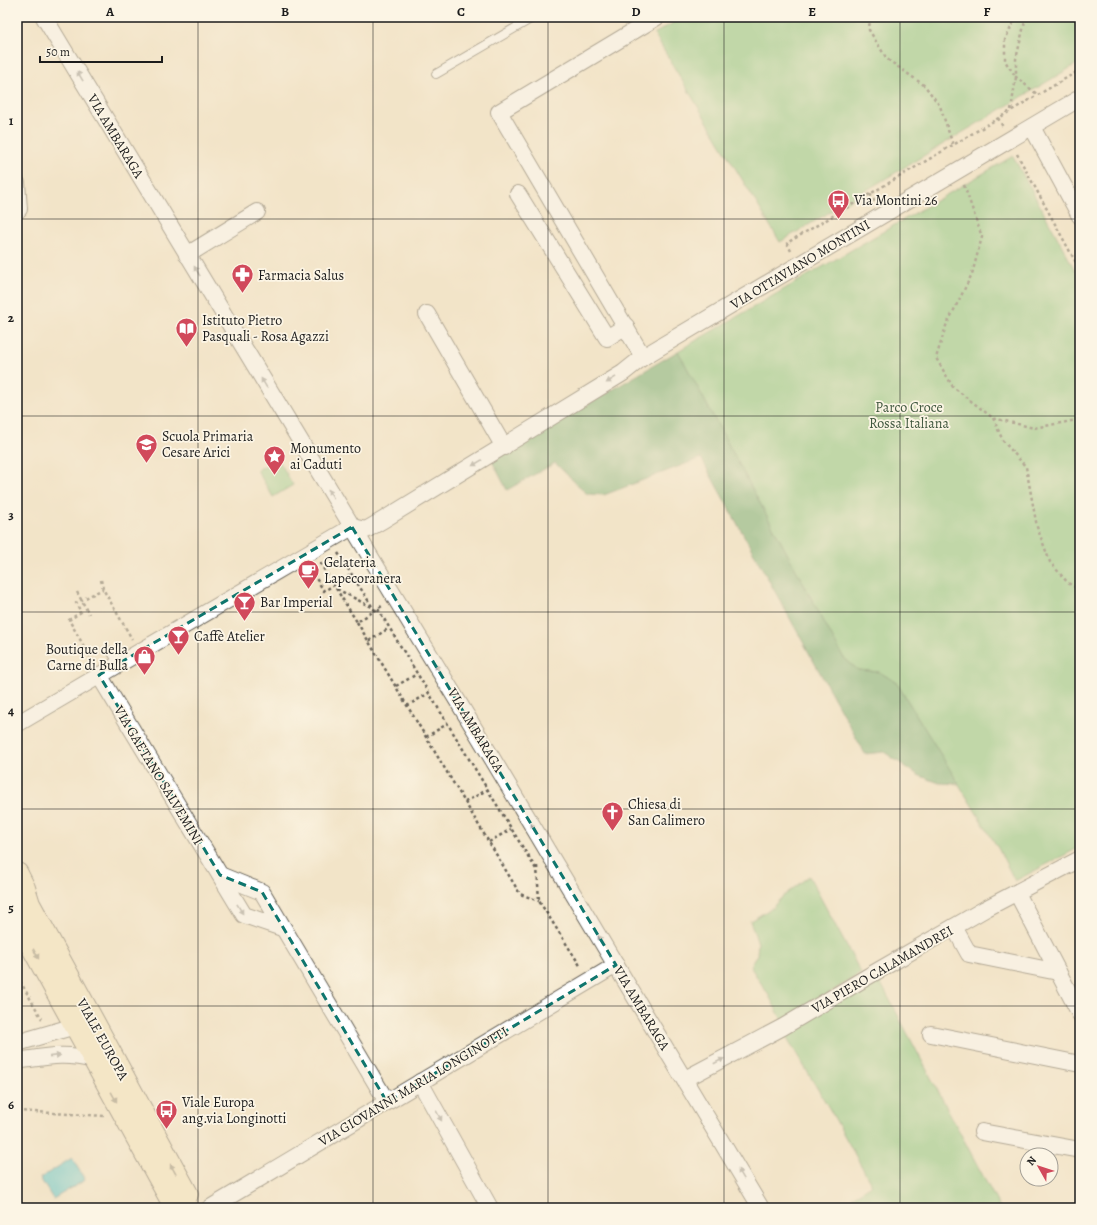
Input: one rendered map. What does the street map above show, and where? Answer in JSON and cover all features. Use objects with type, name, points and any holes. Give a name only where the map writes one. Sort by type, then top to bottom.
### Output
[{"type":"street","name":"VIA AMBARAGA","points":[[44,17],[396,598],[761,1208]]},
{"type":"street","points":[[643,357],[568,229],[523,161],[496,114],[657,17]]},
{"type":"street","name":"VIA OTTAVIANO MONTINI","points":[[352,527],[366,530],[623,373],[643,357],[1080,98]]},
{"type":"street","points":[[1032,127],[1080,216]]},
{"type":"street","points":[[17,183],[19,209],[17,211]]},
{"type":"street","points":[[518,194],[607,338],[626,326]]},
{"type":"street","points":[[187,255],[257,212]]},
{"type":"street","points":[[547,241],[568,229]]},
{"type":"street","points":[[427,314],[504,447]]},
{"type":"street","points":[[17,724],[94,670],[352,527]]},
{"type":"street","name":"VIA GAETANO SALVEMINI","points":[[94,670],[244,915],[282,928]]},
{"type":"street","name":"VIA PIERO CALAMANDREI","points":[[685,1079],[783,1027],[954,927],[1080,860]]},
{"type":"street","name":"VIALE EUROPA","points":[[17,874],[24,888],[29,904],[187,1194],[184,1206],[172,1201],[17,919]]},
{"type":"street","points":[[220,875],[262,892],[282,928],[387,1102]]},
{"type":"street","points":[[1017,893],[1080,1014]]},
{"type":"street","points":[[954,927],[969,954],[1058,972]]},
{"type":"street","name":"VIA GIOVANNI MARIA LONGINOTTI","points":[[210,1208],[616,964]]},
{"type":"street","points":[[17,1043],[76,1026],[82,1027],[92,1034],[115,1077],[127,1084]]},
{"type":"street","points":[[931,1034],[1080,1064]]},
{"type":"street","points":[[17,1061],[61,1055],[78,1056],[94,1060]]},
{"type":"street","points":[[420,1082],[490,1208]]},
{"type":"street","points":[[982,1132],[1080,1150]]},
{"type":"lane","points":[[436,74],[534,17]]},
{"type":"path","points":[[870,17],[869,30],[887,59],[925,86],[940,106],[953,145]]},
{"type":"path","points":[[1016,17],[1005,40],[1005,61],[1016,77],[1038,95]]},
{"type":"path","points":[[1011,110],[1016,77],[1016,59],[1026,17]]},
{"type":"path","points":[[785,255],[791,251],[787,243],[1080,70]]},
{"type":"path","points":[[998,118],[1080,270]]},
{"type":"path","points":[[962,178],[982,237],[972,274],[946,326],[936,358],[953,386],[993,418],[1034,428],[1077,420],[1080,418]]},
{"type":"path","points":[[993,418],[1003,441],[1026,467],[1037,527],[1050,562],[1068,583],[1080,590]]},
{"type":"path","points":[[336,551],[373,608]]},
{"type":"path","points":[[319,561],[358,622],[520,894],[539,901]]},
{"type":"path","points":[[309,567],[324,591],[352,574]]},
{"type":"path","points":[[101,580],[103,589],[132,639]]},
{"type":"path","points":[[94,670],[93,662],[69,620],[82,612],[76,603],[103,589]]},
{"type":"path","points":[[336,589],[376,610],[389,628],[537,871]]},
{"type":"path","points":[[77,592],[89,614]]},
{"type":"path","points":[[358,622],[396,598]]},
{"type":"path","points":[[369,641],[389,628]]},
{"type":"path","points":[[396,686],[417,674]]},
{"type":"path","points":[[407,706],[429,693]]},
{"type":"path","points":[[426,737],[447,724]]},
{"type":"path","points":[[465,802],[487,790]]},
{"type":"path","points":[[489,842],[511,829]]},
{"type":"path","points":[[528,856],[536,852]]},
{"type":"path","points":[[537,864],[539,901],[582,970]]},
{"type":"path","points":[[17,976],[43,1022]]},
{"type":"path","points":[[17,1111],[107,1116]]},
{"type":"highlighted area","points":[[352,527],[616,965],[387,1102],[262,892],[220,875],[99,675]]},
{"type":"green space","points":[[683,17],[1080,17],[1080,62],[780,242],[654,34]]},
{"type":"green space","name":"Parco Croce Rossa Italiana","points":[[1013,156],[1080,279],[1080,847],[1015,881],[998,848],[896,682],[879,672],[858,670],[843,657],[678,351]]},
{"type":"green space","points":[[678,351],[843,657],[858,670],[879,672],[896,682],[959,784],[939,783],[918,775],[884,752],[865,754],[701,458],[604,495],[587,494],[555,463],[507,490],[492,461]]},
{"type":"green space","points":[[278,459],[293,485],[273,497],[257,470]]},
{"type":"green space","points":[[809,876],[861,973],[783,1022],[768,994],[750,966],[757,955],[758,943],[750,921],[772,908],[781,898]]},
{"type":"green space","points":[[877,976],[1000,1208],[858,1208],[852,1197],[872,1185],[829,1108],[783,1031]]},
{"type":"water","points":[[72,1158],[85,1180],[53,1199],[40,1178]]},
{"type":"place","name":"Via Montini 26","points":[[838,220]]},
{"type":"place","name":"Farmacia Salus","points":[[242,294]]},
{"type":"place","name":"Istituto Pietro Pasquali - Rosa Agazzi","points":[[186,348]]},
{"type":"place","name":"Scuola Primaria Cesare Arici","points":[[146,464]]},
{"type":"place","name":"Monumento ai Caduti","points":[[275,476]]},
{"type":"place","name":"Gelateria Lapecoranera","points":[[309,590]]},
{"type":"place","name":"Bar Imperial","points":[[245,622]]},
{"type":"place","name":"Caffè Atelier","points":[[178,656]]},
{"type":"place","name":"Boutique della Carne di Bulla","points":[[144,676]]},
{"type":"place","name":"Chiesa di San Calimero","points":[[612,832]]},
{"type":"place","name":"Viale Europa ang.via Longinotti","points":[[166,1130]]}]
